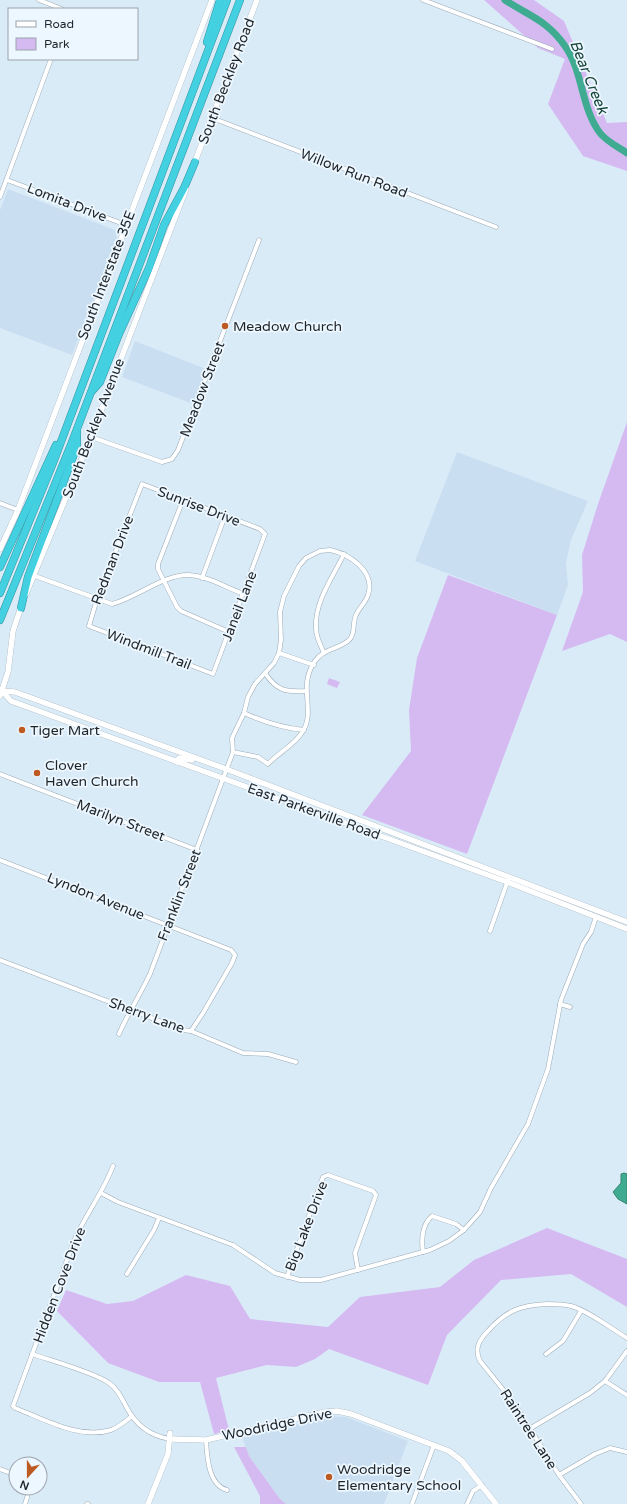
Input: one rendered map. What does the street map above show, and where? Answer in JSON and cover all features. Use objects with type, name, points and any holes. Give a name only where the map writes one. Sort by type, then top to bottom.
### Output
[{"type":"highway","points":[[176,137],[184,108],[220,0]]},
{"type":"highway","points":[[0,593],[70,419],[227,0]]},
{"type":"highway","points":[[0,620],[90,394],[240,0]]},
{"type":"highway","points":[[90,394],[100,382],[119,334],[149,268],[164,225],[184,188],[195,162]]},
{"type":"highway","points":[[0,567],[47,463],[70,419]]},
{"type":"highway","points":[[21,608],[28,577],[77,446],[76,429]]},
{"type":"main road","name":"South Interstate 35E","points":[[0,549],[18,510],[212,0]]},
{"type":"main road","name":"South Beckley Road","points":[[195,162],[257,0]]},
{"type":"main road","name":"South Beckley Avenue","points":[[1,693],[8,672],[13,631],[21,608],[91,437],[195,162]]},
{"type":"main road","name":"East Parkerville Road","points":[[1,693],[15,692],[416,840],[510,876],[597,914],[627,930]]},
{"type":"main road","name":"East Parkerville Road","points":[[1,693],[11,701],[133,746],[507,882],[597,914],[627,922]]},
{"type":"main road","points":[[30,708],[33,699]]},
{"type":"main road","points":[[133,746],[136,737]]},
{"type":"main road","points":[[177,762],[179,758],[182,758],[208,762]]},
{"type":"main road","points":[[413,848],[416,840]]},
{"type":"main road","name":"Woodridge Drive","points":[[170,1436],[206,1440],[331,1411],[351,1414],[449,1451],[462,1461],[496,1504]]},
{"type":"main road","points":[[148,1504],[166,1459],[170,1436]]},
{"type":"street","points":[[39,0],[59,8]]},
{"type":"street","points":[[423,0],[552,49]]},
{"type":"street","points":[[0,197],[51,60]]},
{"type":"street","name":"Willow Run Road","points":[[212,118],[496,227]]},
{"type":"street","name":"Lomita Drive","points":[[7,180],[126,225]]},
{"type":"street","name":"Meadow Street","points":[[91,437],[162,462],[172,459],[178,450],[259,240]]},
{"type":"street","name":"Sunrise Drive","points":[[137,495],[142,484],[260,529],[265,534]]},
{"type":"street","name":"Redman Drive","points":[[89,626],[97,599],[137,495]]},
{"type":"street","points":[[183,500],[158,564],[158,570],[177,607],[181,611],[229,632]]},
{"type":"street","points":[[0,503],[18,510]]},
{"type":"street","points":[[202,578],[225,516]]},
{"type":"street","name":"Janeil Lane","points":[[210,672],[213,674],[244,594],[265,534]]},
{"type":"street","points":[[233,752],[258,757],[268,764],[279,752],[297,741],[304,730],[308,711],[306,685],[314,665],[324,653],[350,640],[353,633],[356,614],[368,596],[370,585],[366,573],[355,561],[344,554],[330,550],[320,551],[306,558],[299,566],[281,605],[279,653],[314,665]]},
{"type":"street","points":[[324,653],[316,630],[316,619],[320,602],[344,554]]},
{"type":"street","points":[[34,576],[112,604],[163,581],[187,575],[202,578],[244,594]]},
{"type":"street","name":"Windmill Trail","points":[[89,626],[210,672]]},
{"type":"street","name":"Franklin Street","points":[[119,1034],[130,1009],[137,1001],[150,974],[233,752],[232,738],[244,713],[248,697],[255,684],[274,663],[279,653]]},
{"type":"street","points":[[265,673],[272,683],[280,689],[290,692],[306,692]]},
{"type":"street","points":[[244,713],[286,729],[304,730]]},
{"type":"street","name":"Marilyn Street","points":[[0,774],[197,850]]},
{"type":"street","name":"Lyndon Avenue","points":[[0,860],[232,950],[235,955],[225,977],[191,1031]]},
{"type":"street","points":[[490,931],[510,876]]},
{"type":"street","points":[[101,1193],[114,1200],[233,1246],[272,1271],[287,1278],[316,1281],[423,1252],[443,1245],[464,1230],[480,1212],[491,1188],[528,1124],[548,1069],[560,1004],[583,944],[589,934],[597,914]]},
{"type":"street","name":"Sherry Lane","points":[[0,960],[183,1030],[191,1031],[243,1053],[268,1054],[296,1062]]},
{"type":"street","points":[[560,1004],[570,1007]]},
{"type":"street","name":"Hidden Cove Drive","points":[[113,1166],[101,1193],[82,1223],[74,1241],[13,1407],[71,1429],[86,1432],[111,1430],[132,1416]]},
{"type":"street","name":"Big Lake Drive","points":[[287,1278],[323,1177],[326,1175],[330,1175],[376,1194],[356,1253],[358,1270]]},
{"type":"street","points":[[423,1252],[422,1237],[429,1218],[432,1216],[456,1224],[464,1230]]},
{"type":"street","points":[[127,1274],[160,1218]]},
{"type":"street","name":"Raintree Lane","points":[[581,1311],[572,1306],[560,1304],[537,1304],[517,1308],[509,1312],[488,1331],[477,1348],[477,1355],[514,1403],[559,1475],[581,1504]]},
{"type":"street","points":[[546,1354],[563,1341],[581,1311],[627,1338]]},
{"type":"street","points":[[531,1428],[590,1393],[604,1381],[627,1351]]},
{"type":"street","name":"Woodridge Drive","points":[[32,1354],[107,1382],[118,1392],[132,1416],[140,1425],[150,1433],[170,1436]]},
{"type":"street","points":[[604,1381],[627,1395]]},
{"type":"street","points":[[206,1440],[211,1473],[221,1488],[227,1490]]},
{"type":"street","points":[[412,1504],[434,1445]]},
{"type":"street","points":[[559,1475],[610,1448],[627,1452]]},
{"type":"street","points":[[467,1504],[473,1492],[482,1485]]},
{"type":"shaded area","points":[[8,189],[115,230],[117,238],[72,355],[0,328],[0,210]]},
{"type":"shaded area","points":[[135,341],[206,369],[193,404],[122,377]]},
{"type":"shaded area","points":[[457,452],[588,501],[571,540],[566,563],[568,585],[557,615],[415,561]]},
{"type":"shaded area","points":[[621,1174],[627,1174],[627,1204],[618,1199],[613,1192],[621,1183]]},
{"type":"shaded area","name":"Woodridge Elementary School","points":[[328,1416],[346,1417],[408,1441],[384,1504],[286,1504],[280,1499],[249,1456],[242,1437]]},
{"type":"green space","points":[[484,0],[534,0],[564,21],[607,123],[627,122],[627,171],[583,156],[548,104],[565,59],[538,48]]},
{"type":"green space","points":[[627,422],[627,642],[610,634],[562,651],[583,592],[582,555]]},
{"type":"green space","points":[[448,575],[557,615],[467,854],[362,815],[411,751],[409,710],[417,658]]},
{"type":"green space","points":[[329,678],[340,682],[337,688],[327,684]]},
{"type":"green space","points":[[547,1228],[627,1259],[627,1307],[571,1274],[501,1280],[447,1335],[428,1385],[329,1349],[315,1359],[296,1367],[267,1365],[216,1378],[229,1430],[214,1434],[200,1382],[159,1382],[108,1363],[57,1311],[66,1290],[107,1304],[133,1301],[186,1275],[230,1286],[250,1319],[328,1327],[360,1297],[440,1287],[474,1260]]},
{"type":"green space","points":[[234,1447],[246,1447],[249,1456],[280,1499],[286,1504],[260,1504],[260,1496]]},
{"type":"waterway","name":"Bear Creek","points":[[505,0],[537,19],[558,37],[571,56],[585,101],[594,123],[605,139],[627,153]]},
{"type":"place","name":"Meadow Church","points":[[225,326]]},
{"type":"place","name":"Tiger Mart","points":[[22,730]]},
{"type":"place","name":"Clover Haven Church","points":[[37,773]]},
{"type":"place","name":"Woodridge Elementary School","points":[[329,1477]]}]
